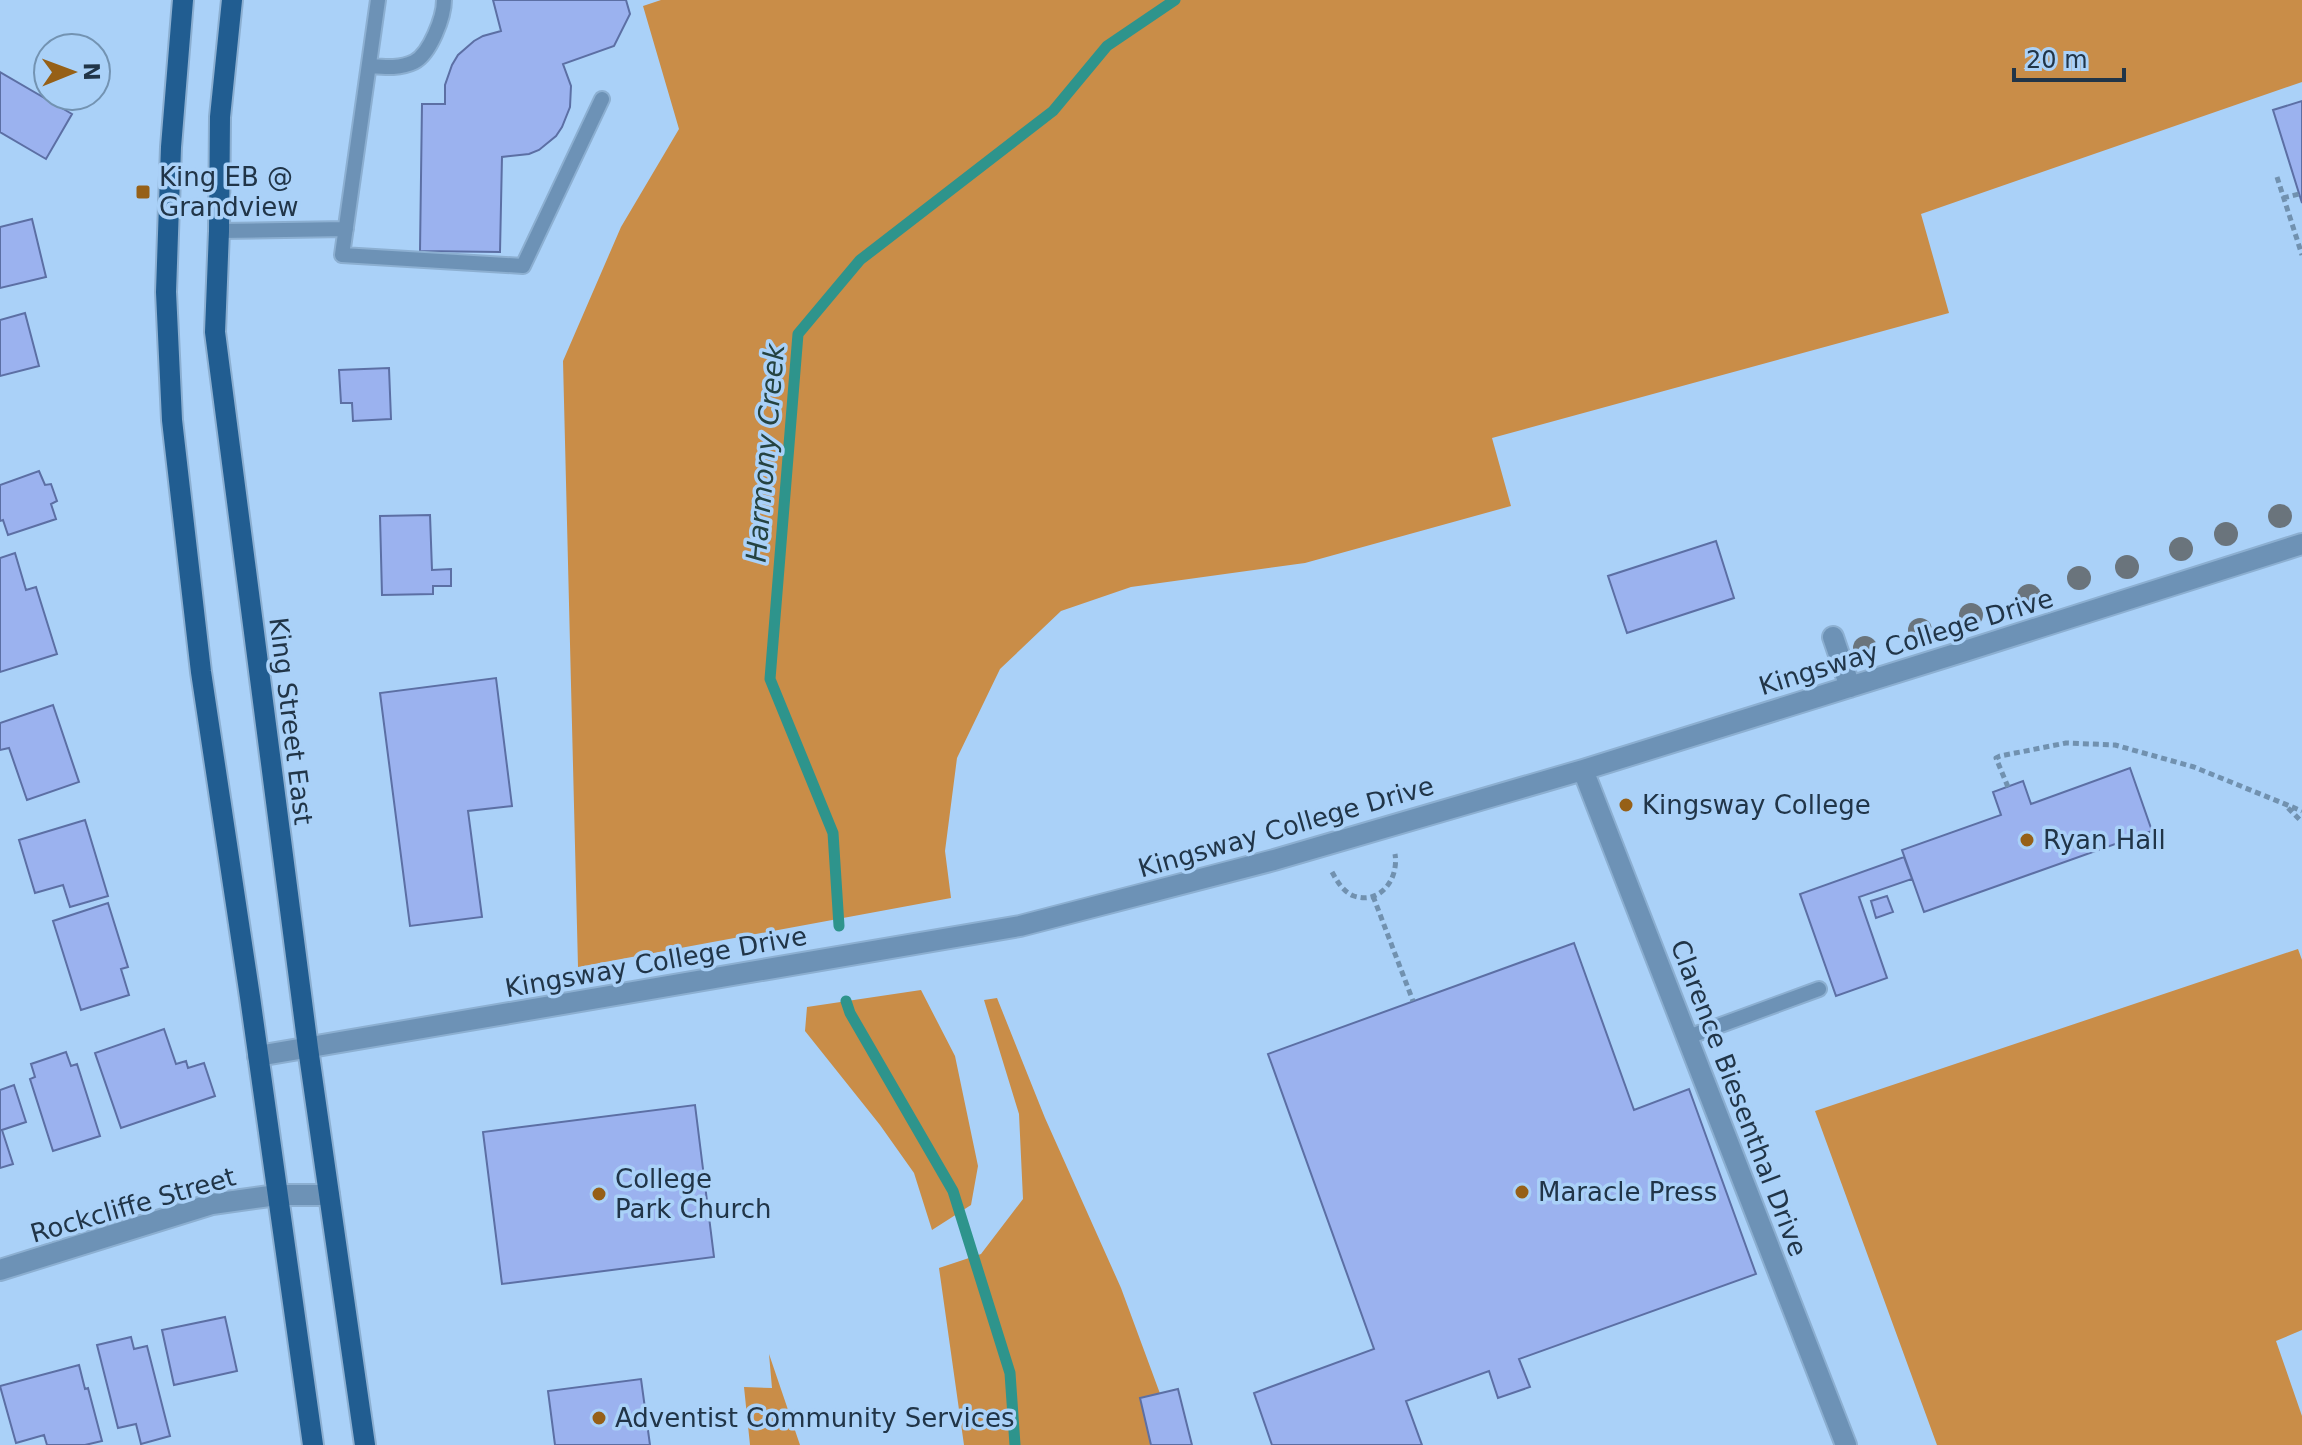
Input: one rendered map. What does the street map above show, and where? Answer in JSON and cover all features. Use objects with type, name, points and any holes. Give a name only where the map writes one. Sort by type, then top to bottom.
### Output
[{"type":"main road","points":[[183,0],[171,147],[166,292],[172,420],[201,672],[313,1445]]},
{"type":"main road","name":"King Street East","points":[[232,0],[220,117],[215,332],[308,1048],[365,1445]]},
{"type":"street","name":"Kingsway College Drive","points":[[258,1056],[1020,926],[1274,860],[1583,770],[2302,544]]},
{"type":"street","points":[[1833,637],[1850,687]]},
{"type":"street","name":"Clarence Biesenthal Drive","points":[[1583,770],[1846,1445]]},
{"type":"street","name":"Rockcliffe Street","points":[[0,1270],[212,1204],[277,1195],[329,1195]]},
{"type":"lane","points":[[378,0],[342,255],[523,266],[602,99]]},
{"type":"lane","points":[[369,66],[391,68],[416,62],[432,41],[444,9],[444,0]]},
{"type":"lane","points":[[219,231],[346,229]]},
{"type":"lane","points":[[1688,1037],[1819,989]]},
{"type":"path","points":[[2277,177],[2302,255]]},
{"type":"path","points":[[2283,198],[2299,194]]},
{"type":"path","points":[[2008,787],[1996,758],[2066,743],[2097,743],[2194,767],[2302,811]]},
{"type":"path","points":[[2285,804],[2302,822]]},
{"type":"path","points":[[1332,872],[1347,892],[1355,896],[1373,896],[1383,892],[1393,878],[1395,853]]},
{"type":"path","points":[[1373,896],[1413,1001]]},
{"type":"shaded area","points":[[661,0],[2302,0],[2302,82],[1921,214],[1949,313],[1492,438],[1511,506],[1305,563],[1131,587],[1061,611],[1000,669],[957,758],[945,851],[951,898],[578,967],[563,361],[621,227],[679,129],[643,6]]},
{"type":"shaded area","points":[[2298,949],[2302,960],[2302,1330],[2276,1341],[2302,1416],[2302,1445],[1937,1445],[1815,1111]]},
{"type":"shaded area","points":[[921,990],[955,1056],[978,1166],[971,1205],[932,1230],[914,1173],[805,1031],[807,1007]]},
{"type":"shaded area","points":[[997,998],[1045,1118],[1121,1288],[1179,1445],[964,1445],[939,1268],[981,1254],[1023,1199],[1019,1114],[984,1000]]},
{"type":"shaded area","points":[[769,1354],[800,1445],[750,1445],[744,1387],[772,1388]]},
{"type":"building","points":[[493,0],[626,0],[630,14],[614,46],[563,64],[571,86],[570,107],[556,136],[529,154],[502,157],[500,252],[420,251],[422,104],[445,104],[445,85],[458,55],[474,41],[501,31]]},
{"type":"building","points":[[0,72],[32,91],[32,112],[72,114],[46,159],[0,132]]},
{"type":"building","points":[[2302,101],[2302,203],[2273,110]]},
{"type":"building","points":[[32,219],[46,277],[0,288],[0,227]]},
{"type":"building","points":[[25,313],[39,366],[0,376],[0,320]]},
{"type":"building","points":[[389,368],[391,419],[353,421],[352,403],[341,403],[339,370]]},
{"type":"building","points":[[39,471],[45,485],[51,484],[57,501],[51,504],[56,519],[8,535],[3,520],[0,521],[0,485]]},
{"type":"building","points":[[430,515],[432,570],[451,569],[451,586],[433,586],[433,594],[382,595],[380,516]]},
{"type":"building","points":[[1716,541],[1734,598],[1627,633],[1608,576]]},
{"type":"building","points":[[15,553],[26,590],[36,587],[57,654],[0,672],[0,558]]},
{"type":"building","points":[[496,678],[512,806],[468,811],[482,917],[410,926],[380,693]]},
{"type":"building","points":[[53,705],[79,782],[27,800],[9,748],[0,750],[0,723]]},
{"type":"building","name":"Ryan Hall","points":[[2130,768],[2152,831],[1924,912],[1902,850],[2001,815],[1993,792],[2023,781],[2031,804]]},
{"type":"building","points":[[85,820],[108,896],[70,907],[63,885],[35,893],[19,840]]},
{"type":"building","points":[[1904,857],[1912,879],[1859,897],[1887,978],[1836,996],[1800,894]]},
{"type":"building","points":[[1887,896],[1893,912],[1876,918],[1871,901]]},
{"type":"building","points":[[108,903],[128,967],[121,969],[129,995],[81,1010],[53,921]]},
{"type":"building","name":"Maracle Press","points":[[1574,943],[1634,1110],[1689,1089],[1756,1274],[1519,1359],[1530,1387],[1498,1398],[1489,1371],[1406,1401],[1422,1445],[1272,1445],[1254,1393],[1374,1349],[1268,1054]]},
{"type":"building","points":[[164,1029],[176,1064],[186,1061],[188,1068],[204,1063],[215,1096],[121,1128],[95,1053]]},
{"type":"building","points":[[66,1052],[71,1066],[77,1064],[100,1136],[53,1151],[30,1079],[35,1077],[31,1064]]},
{"type":"building","points":[[14,1085],[26,1122],[2,1130],[13,1164],[0,1168],[0,1090]]},
{"type":"building","name":"College Park Church","points":[[695,1105],[714,1257],[502,1284],[483,1132]]},
{"type":"building","points":[[225,1317],[237,1371],[174,1385],[162,1330]]},
{"type":"building","points":[[131,1337],[134,1349],[147,1346],[170,1436],[141,1444],[136,1424],[118,1428],[97,1345]]},
{"type":"building","points":[[79,1365],[102,1441],[85,1445],[47,1445],[44,1435],[16,1443],[0,1386]]},
{"type":"building","name":"Adventist Community Services","points":[[641,1379],[650,1445],[555,1445],[548,1391]]},
{"type":"building","points":[[1178,1389],[1192,1445],[1151,1445],[1140,1398]]},
{"type":"waterway","name":"Harmony Creek","points":[[839,926],[833,833],[770,679],[798,334],[860,260],[1053,111],[1107,46],[1175,0]]},
{"type":"waterway","name":"Harmony Creek","points":[[846,1001],[850,1013],[953,1191],[1010,1373],[1015,1445]]},
{"type":"place","name":"King EB @ Grandview","points":[[143,192]]},
{"type":"place","name":"Kingsway College","points":[[1626,805]]},
{"type":"place","name":"Ryan Hall","points":[[2027,840]]},
{"type":"place","name":"Maracle Press","points":[[1522,1192]]},
{"type":"place","name":"College Park Church","points":[[599,1194]]},
{"type":"place","name":"Adventist Community Services","points":[[599,1418]]}]
